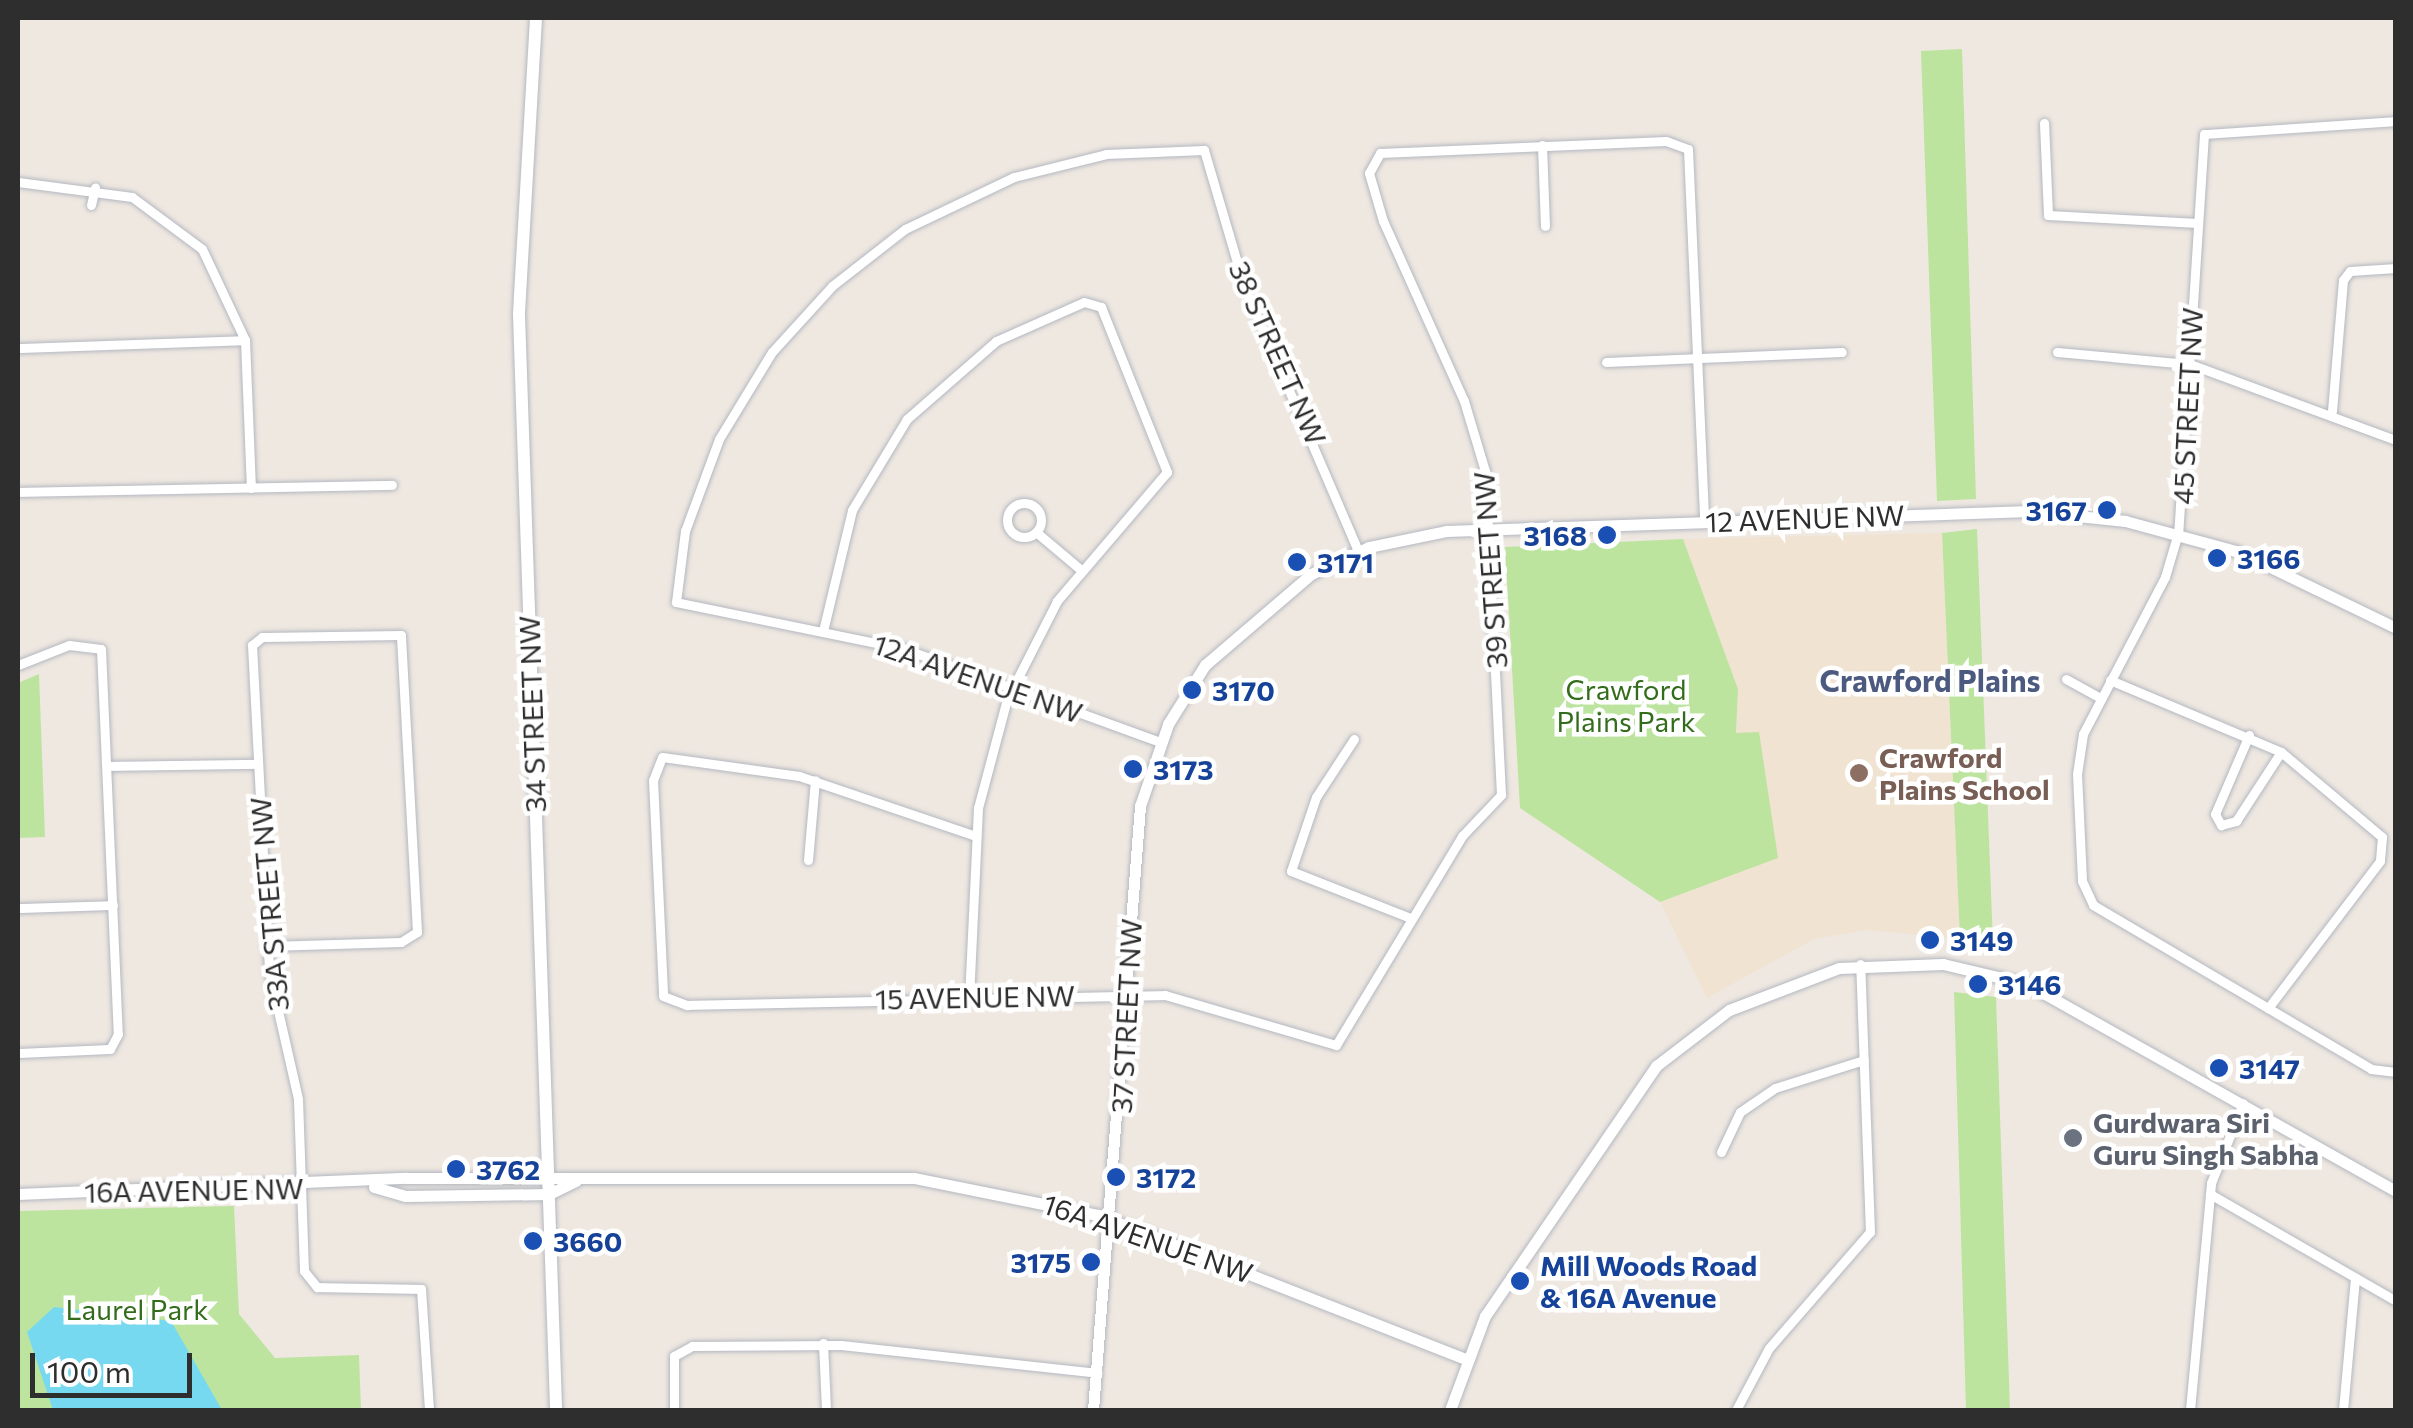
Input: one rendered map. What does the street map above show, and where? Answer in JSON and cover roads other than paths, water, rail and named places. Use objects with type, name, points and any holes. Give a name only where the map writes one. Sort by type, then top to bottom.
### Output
[{"type":"main road","name":"34 STREET NW","points":[[536,18],[519,315],[556,1410]]},
{"type":"street","name":"45 STREET NW","points":[[2268,1008],[2085,895],[2078,757],[2099,697],[2178,533],[2204,134],[2396,121]]},
{"type":"street","points":[[2044,123],[2048,215],[2198,223]]},
{"type":"street","points":[[1545,226],[1542,145],[1666,141],[1688,149],[1704,520]]},
{"type":"street","name":"39 STREET NW","points":[[1336,1045],[1408,917],[1502,795],[1490,528],[1473,423],[1384,221],[1369,174],[1375,156],[1542,145]]},
{"type":"street","name":"38 STREET NW","points":[[676,602],[685,531],[719,438],[772,352],[832,286],[905,229],[1014,177],[1126,152],[1208,152],[1244,286],[1358,552]]},
{"type":"street","points":[[18,182],[95,188],[132,197],[202,249],[245,340],[251,488]]},
{"type":"street","points":[[91,205],[95,188]]},
{"type":"street","points":[[2332,411],[2350,271],[2396,268]]},
{"type":"street","points":[[823,631],[846,524],[906,418],[996,341],[1094,303],[1167,472],[1080,569],[1012,687],[976,836],[968,997]]},
{"type":"street","points":[[18,348],[245,340]]},
{"type":"street","points":[[1606,362],[1842,352]]},
{"type":"street","points":[[2057,352],[2190,364],[2332,411],[2396,440]]},
{"type":"street","points":[[18,492],[392,485]]},
{"type":"street","name":"12 AVENUE NW","points":[[1224,642],[1292,585],[1358,552],[1490,528],[2030,512],[2178,533],[2292,572],[2396,628]]},
{"type":"street","points":[[1036,532],[1080,569]]},
{"type":"street","name":"12A AVENUE NW","points":[[676,602],[823,631],[1012,687],[1160,742]]},
{"type":"street","name":"33A STREET NW","points":[[268,946],[413,939],[401,635],[255,641],[257,764],[268,946],[298,1099],[311,1284],[421,1289],[429,1410]]},
{"type":"street","name":"37 STREET NW","points":[[1093,1410],[1114,1221],[1136,830],[1160,742],[1224,642]]},
{"type":"street","points":[[18,665],[94,644],[104,663],[116,1045],[18,1053]]},
{"type":"street","points":[[2066,679],[2099,697]]},
{"type":"street","points":[[2110,680],[2282,752],[2376,825],[2384,847],[2268,1008],[2371,1068],[2396,1072]]},
{"type":"street","points":[[2249,735],[2215,814],[2221,825],[2236,821],[2282,752]]},
{"type":"street","points":[[1354,739],[1316,797],[1291,871],[1408,917]]},
{"type":"street","name":"15 AVENUE NW","points":[[815,780],[672,755],[658,761],[659,985],[667,1000],[1128,994],[1198,1000],[1336,1045]]},
{"type":"street","points":[[108,766],[257,764]]},
{"type":"street","points":[[808,860],[815,780],[976,836]]},
{"type":"street","points":[[18,908],[113,904]]},
{"type":"street","points":[[1736,1410],[1769,1348],[1870,1232],[1860,964]]},
{"type":"street","points":[[1450,1410],[1466,1358],[1512,1271],[1656,1066],[1748,999],[1860,964],[1943,964],[2028,984],[2396,1191]]},
{"type":"street","points":[[1721,1152],[1740,1112],[1775,1088],[1864,1060]]},
{"type":"street","points":[[2190,1410],[2210,1194],[2244,1104]]},
{"type":"street","name":"16A AVENUE NW","points":[[18,1194],[371,1186],[548,1176],[576,1182],[887,1176],[1000,1191],[1114,1221],[1466,1358]]},
{"type":"street","name":"16A AVENUE NW","points":[[371,1186],[406,1196],[549,1194],[576,1182]]},
{"type":"street","points":[[2210,1194],[2396,1301]]},
{"type":"street","points":[[2343,1410],[2355,1278]]},
{"type":"street","points":[[823,1343],[826,1410]]},
{"type":"street","points":[[674,1410],[676,1353],[823,1343],[1097,1374]]},
{"type":"water","points":[[54,1307],[171,1321],[222,1410],[53,1410],[27,1332]]},
{"type":"place","name":"3167","points":[[2107,510]]},
{"type":"place","name":"3168","points":[[1607,535]]},
{"type":"place","name":"3166","points":[[2217,558]]},
{"type":"place","name":"3171","points":[[1297,562]]},
{"type":"place","name":"3170","points":[[1192,690]]},
{"type":"place","name":"3173","points":[[1133,769]]},
{"type":"place","name":"Crawford Plains School","points":[[1859,773]]},
{"type":"place","name":"3149","points":[[1930,940]]},
{"type":"place","name":"3146","points":[[1978,984]]},
{"type":"place","name":"3147","points":[[2219,1068]]},
{"type":"place","name":"Gurdwara Siri Guru Singh Sabha","points":[[2073,1138]]},
{"type":"place","name":"3762","points":[[456,1169]]},
{"type":"place","name":"3172","points":[[1116,1177]]},
{"type":"place","name":"3660","points":[[533,1241]]},
{"type":"place","name":"3175","points":[[1091,1262]]},
{"type":"place","name":"Mill Woods Road & 16A Avenue","points":[[1520,1281]]},
{"type":"district","name":"Crawford Plains","points":[[1930,680]]},
{"type":"park label","name":"Crawford Plains Park","points":[[1626,705]]},
{"type":"park label","name":"Laurel Park","points":[[137,1309]]}]
